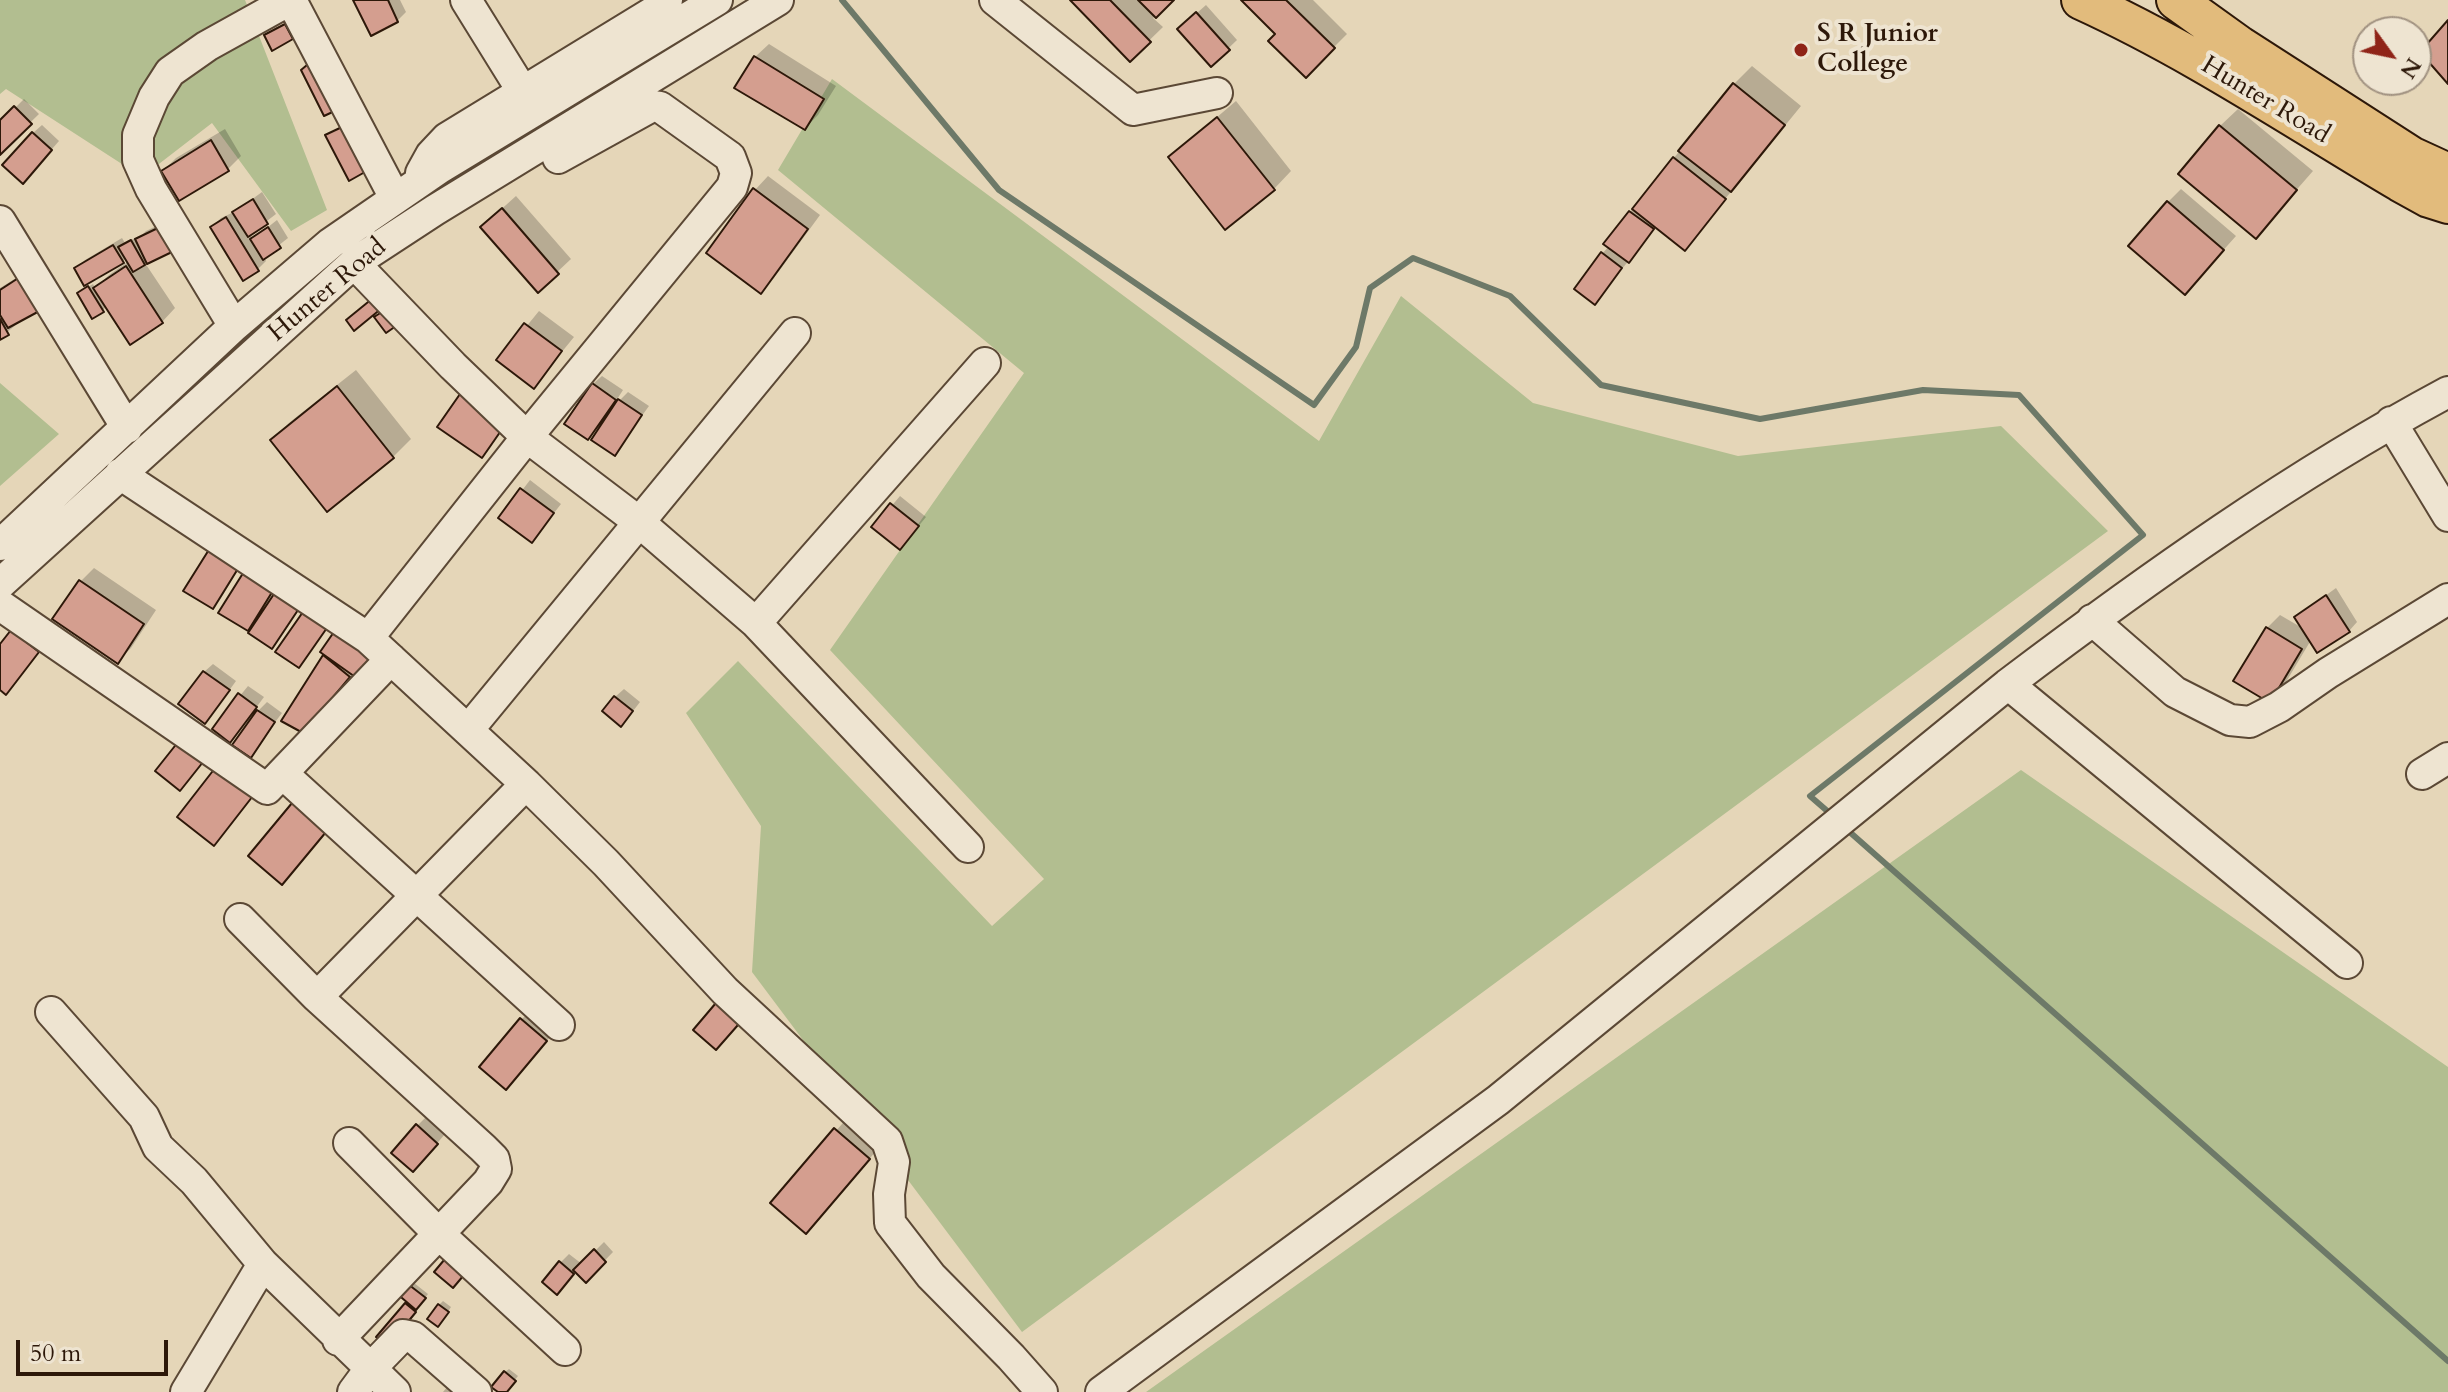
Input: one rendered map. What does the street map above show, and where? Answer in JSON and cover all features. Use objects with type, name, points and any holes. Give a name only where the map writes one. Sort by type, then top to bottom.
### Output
[{"type":"main road","name":"Hunter Road","points":[[2081,0],[2126,20],[2219,72],[2400,182],[2429,198],[2448,204]]},
{"type":"main road","name":"Hunter Road","points":[[2176,0],[2240,46],[2411,156],[2448,173]]},
{"type":"street","points":[[234,326],[151,189],[138,160],[138,135],[154,97],[170,72],[207,46],[291,0],[405,192],[447,138],[663,6],[667,0]]},
{"type":"street","points":[[466,0],[523,92]]},
{"type":"street","name":"Hunter Road","points":[[0,545],[234,326],[331,243],[405,192],[587,77],[717,0]]},
{"type":"street","name":"Hunter Road","points":[[0,584],[354,263],[778,0]]},
{"type":"street","points":[[995,0],[1133,110],[1217,93]]},
{"type":"street","points":[[368,638],[527,437],[732,187],[735,165],[730,157],[660,107],[652,106],[499,190],[466,204],[435,210]]},
{"type":"street","points":[[0,221],[127,428]]},
{"type":"street","points":[[354,263],[453,366],[527,437],[639,522],[756,623],[968,847]]},
{"type":"street","points":[[468,730],[795,333]]},
{"type":"street","points":[[756,623],[985,363]]},
{"type":"street","points":[[1101,1392],[1498,1100],[2008,684],[2092,620],[2232,522],[2391,422],[2448,392]]},
{"type":"street","points":[[2391,422],[2448,516]]},
{"type":"street","points":[[120,474],[368,638],[526,784],[606,863],[725,991],[887,1141],[894,1162],[889,1194],[890,1223],[931,1276],[1038,1387]]},
{"type":"street","points":[[2092,620],[2175,692],[2230,720],[2250,722],[2279,707],[2448,599]]},
{"type":"street","points":[[0,605],[267,789],[391,659]]},
{"type":"street","points":[[2008,684],[2347,963]]},
{"type":"street","points":[[2422,774],[2448,758]]},
{"type":"street","points":[[283,774],[559,1025]]},
{"type":"street","points":[[317,997],[526,784]]},
{"type":"street","points":[[240,919],[317,997],[494,1159],[496,1169],[488,1182],[338,1340]]},
{"type":"street","points":[[51,1012],[144,1117],[158,1147],[194,1181],[263,1264],[338,1340],[362,1380],[395,1392]]},
{"type":"street","points":[[349,1143],[439,1234],[565,1350]]},
{"type":"street","points":[[186,1392],[263,1264]]},
{"type":"street","points":[[362,1380],[400,1337],[409,1335],[476,1392]]},
{"type":"green space","points":[[0,0],[245,0],[327,210],[291,231],[212,123],[142,177],[6,89],[0,94]]},
{"type":"green space","points":[[832,79],[1319,441],[1401,296],[1533,403],[1738,456],[2001,426],[2108,531],[1022,1332],[752,972],[761,826],[686,713],[738,661],[992,926],[1044,879],[830,650],[1024,373],[778,170]]},
{"type":"green space","points":[[0,383],[59,434],[0,486]]},
{"type":"green space","points":[[2021,770],[2448,1067],[2448,1392],[1146,1392]]},
{"type":"building","points":[[353,0],[388,0],[398,22],[371,36]]},
{"type":"building","points":[[1070,0],[1110,0],[1151,42],[1130,62]]},
{"type":"building","points":[[1138,0],[1174,0],[1156,18]]},
{"type":"building","points":[[1241,0],[1286,0],[1335,48],[1306,78],[1268,41],[1275,34]]},
{"type":"building","points":[[1196,12],[1230,50],[1211,67],[1177,29]]},
{"type":"building","points":[[2448,20],[2448,84],[2432,66],[2432,38]]},
{"type":"building","points":[[285,24],[293,39],[272,51],[264,35]]},
{"type":"building","points":[[754,56],[824,99],[805,130],[734,88]]},
{"type":"building","points":[[313,60],[339,109],[324,116],[301,70]]},
{"type":"building","points":[[1733,83],[1785,125],[1731,192],[1678,151]]},
{"type":"building","points":[[14,106],[32,124],[0,155],[0,120]]},
{"type":"building","points":[[1217,117],[1275,190],[1225,230],[1168,157]]},
{"type":"building","points":[[2219,125],[2297,190],[2256,239],[2178,174]]},
{"type":"building","points":[[342,127],[365,172],[349,181],[325,135]]},
{"type":"building","points":[[32,132],[52,150],[23,184],[2,165]]},
{"type":"building","points":[[211,140],[229,171],[179,201],[161,171]]},
{"type":"building","points":[[1673,157],[1726,199],[1685,251],[1632,209]]},
{"type":"building","points":[[753,188],[808,229],[761,294],[706,253]]},
{"type":"building","points":[[253,199],[268,224],[248,237],[232,212]]},
{"type":"building","points":[[2167,201],[2224,250],[2185,295],[2128,246]]},
{"type":"building","points":[[502,208],[559,274],[538,293],[480,227]]},
{"type":"building","points":[[1629,211],[1654,229],[1629,263],[1603,244]]},
{"type":"building","points":[[226,217],[259,271],[243,281],[210,227]]},
{"type":"building","points":[[162,226],[174,251],[147,264],[135,239]]},
{"type":"building","points":[[268,227],[281,248],[263,260],[250,239]]},
{"type":"building","points":[[131,240],[145,265],[133,272],[118,247]]},
{"type":"building","points":[[113,245],[124,263],[84,286],[74,268]]},
{"type":"building","points":[[1601,252],[1622,268],[1595,305],[1574,289]]},
{"type":"building","points":[[126,266],[163,323],[130,345],[93,288]]},
{"type":"building","points":[[23,275],[45,308],[8,328],[0,315],[0,290]]},
{"type":"building","points":[[88,286],[104,312],[92,319],[77,293]]},
{"type":"building","points":[[373,298],[382,308],[354,331],[346,320]]},
{"type":"building","points":[[385,310],[396,326],[386,333],[374,317]]},
{"type":"building","points":[[0,319],[9,335],[0,340]]},
{"type":"building","points":[[524,323],[562,351],[534,389],[496,360]]},
{"type":"building","points":[[592,383],[616,400],[588,440],[564,424]]},
{"type":"building","points":[[337,386],[394,458],[327,512],[270,440]]},
{"type":"building","points":[[460,394],[505,425],[482,458],[437,427]]},
{"type":"building","points":[[618,399],[642,415],[615,456],[591,440]]},
{"type":"building","points":[[520,488],[554,513],[532,543],[498,518]]},
{"type":"building","points":[[890,503],[919,526],[900,550],[871,527]]},
{"type":"building","points":[[210,548],[239,567],[213,609],[183,591]]},
{"type":"building","points":[[245,570],[274,589],[248,631],[218,613]]},
{"type":"building","points":[[79,580],[144,624],[118,664],[52,619]]},
{"type":"building","points":[[278,588],[302,604],[272,649],[248,633]]},
{"type":"building","points":[[2326,595],[2350,632],[2317,653],[2294,617]]},
{"type":"building","points":[[305,609],[329,625],[299,668],[275,652]]},
{"type":"building","points":[[2266,627],[2302,649],[2270,703],[2233,681]]},
{"type":"building","points":[[336,629],[375,655],[358,679],[320,652]]},
{"type":"building","points":[[11,630],[39,652],[6,695],[0,690],[0,644]]},
{"type":"building","points":[[323,655],[350,677],[303,733],[281,721]]},
{"type":"building","points":[[203,671],[230,690],[205,724],[178,704]]},
{"type":"building","points":[[238,693],[257,707],[230,743],[212,729]]},
{"type":"building","points":[[614,696],[633,711],[621,727],[602,711]]},
{"type":"building","points":[[257,710],[275,722],[251,758],[232,745]]},
{"type":"building","points":[[182,737],[207,757],[180,791],[155,771]]},
{"type":"building","points":[[219,763],[256,792],[214,846],[177,817]]},
{"type":"building","points":[[292,803],[326,832],[282,885],[248,856]]},
{"type":"building","points":[[721,997],[745,1017],[716,1050],[693,1030]]},
{"type":"building","points":[[520,1018],[547,1041],[506,1090],[479,1067]]},
{"type":"building","points":[[416,1124],[438,1144],[413,1172],[391,1153]]},
{"type":"building","points":[[834,1128],[870,1159],[806,1234],[770,1203]]},
{"type":"building","points":[[455,1247],[474,1263],[453,1288],[434,1272]]},
{"type":"building","points":[[594,1249],[606,1262],[586,1283],[573,1270]]},
{"type":"building","points":[[559,1261],[574,1274],[557,1295],[542,1282]]},
{"type":"building","points":[[404,1281],[426,1298],[416,1310],[395,1292]]},
{"type":"building","points":[[405,1303],[416,1312],[388,1346],[376,1337]]},
{"type":"building","points":[[438,1304],[449,1312],[438,1327],[427,1319]]},
{"type":"building","points":[[504,1371],[516,1381],[507,1392],[498,1392],[491,1387]]},
{"type":"waterway","points":[[842,0],[999,190],[1314,405],[1356,347],[1370,288],[1413,258],[1510,296],[1601,385],[1760,419],[1923,390],[2019,395],[2143,535],[1810,796],[1833,816]]},
{"type":"waterway","points":[[1844,827],[2448,1361]]},
{"type":"place","name":"S R Junior College","points":[[1801,50]]}]
